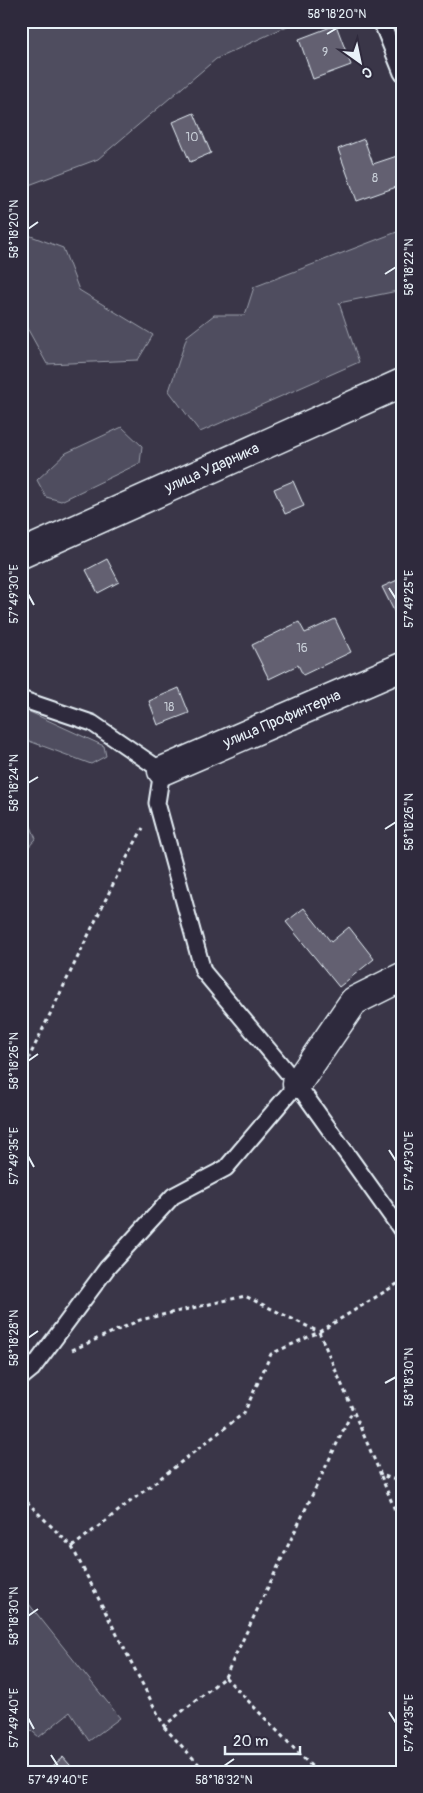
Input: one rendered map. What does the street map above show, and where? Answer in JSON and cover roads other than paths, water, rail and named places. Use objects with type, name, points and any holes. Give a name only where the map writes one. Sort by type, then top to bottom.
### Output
[{"type":"street","name":"улица Ударника","points":[[21,554],[402,383]]},
{"type":"street","name":"улица Профинтерна","points":[[162,771],[402,667]]},
{"type":"street","points":[[297,1084],[354,1002],[402,977]]},
{"type":"lane","points":[[381,21],[402,73]]},
{"type":"lane","points":[[21,699],[92,723],[162,771],[157,803],[203,971],[297,1084],[402,1231]]},
{"type":"lane","points":[[21,1378],[32,1368],[107,1268],[173,1196],[226,1168],[297,1084]]}]
